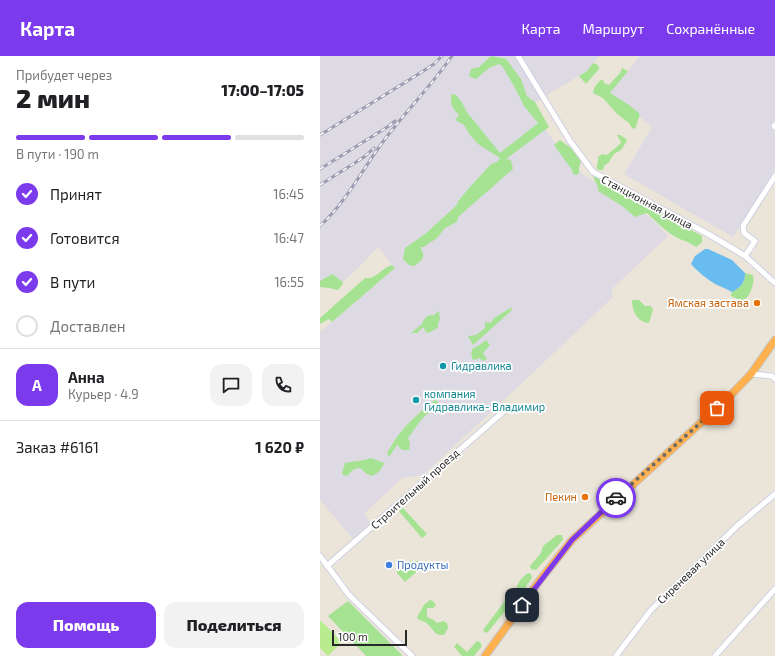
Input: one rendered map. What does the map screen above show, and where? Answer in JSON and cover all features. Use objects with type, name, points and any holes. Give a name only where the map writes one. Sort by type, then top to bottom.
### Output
[{"type":"highway","points":[[485,656],[540,580],[572,540],[727,399],[751,374],[775,340]]},
{"type":"street","name":"Станционная улица","points":[[518,56],[570,141],[593,172],[745,256],[775,283]]},
{"type":"street","points":[[745,256],[755,241],[744,233],[743,226],[775,176]]},
{"type":"street","points":[[751,374],[772,376],[775,379]]},
{"type":"street","name":"Строительный проезд","points":[[327,566],[504,412]]},
{"type":"street","name":"Сиреневая улица","points":[[616,656],[651,610],[737,526],[775,494]]},
{"type":"street","points":[[320,556],[349,595],[412,656]]},
{"type":"street","points":[[715,656],[775,589]]},
{"type":"shaded area","points":[[320,56],[599,56],[587,71],[531,105],[548,133],[573,168],[651,218],[668,236],[611,290],[613,297],[423,475],[402,478],[364,514],[371,524],[353,539],[320,500],[320,332],[395,268],[378,247],[343,282],[332,274],[320,281]]},
{"type":"shaded area","points":[[640,56],[775,56],[775,121],[770,126],[775,133],[775,171],[733,237],[624,174],[652,127],[610,93]]},
{"type":"green space","points":[[491,56],[506,59],[521,79],[527,96],[535,102],[549,127],[506,159],[511,160],[513,169],[458,217],[457,222],[445,228],[436,239],[424,247],[420,247],[423,253],[422,260],[414,266],[409,265],[403,259],[405,248],[425,234],[456,206],[469,188],[491,164],[497,162],[500,158],[478,144],[464,125],[455,120],[459,115],[452,106],[451,95],[454,94],[459,99],[466,111],[500,153],[538,123],[524,106],[502,66],[499,64],[489,68],[476,79],[469,76],[471,69],[479,67]]},
{"type":"green space","points":[[593,63],[598,65],[599,69],[586,84],[579,76],[587,71]]},
{"type":"green space","points":[[622,68],[628,71],[610,93],[640,114],[635,129],[617,114],[603,98],[593,93],[599,82],[603,79],[604,83],[609,85],[620,73]]},
{"type":"green space","points":[[617,135],[620,135],[627,141],[621,150],[614,154],[609,162],[604,166],[603,170],[597,169],[598,157],[602,154],[607,155],[620,144],[621,142]]},
{"type":"green space","points":[[560,140],[571,148],[581,161],[579,173],[576,175],[573,174],[572,170],[554,145]]},
{"type":"green space","points":[[593,177],[596,177],[702,236],[702,242],[696,247],[677,238],[647,213],[635,217],[622,206],[598,191],[598,187]]},
{"type":"green space","points":[[392,265],[395,268],[332,322],[329,319],[320,324],[320,318],[365,278],[375,276]]},
{"type":"green space","points":[[745,273],[753,275],[753,282],[750,294],[742,301],[731,296],[732,292],[742,284]]},
{"type":"green space","points":[[332,274],[343,282],[338,290],[320,287],[320,281]]},
{"type":"green space","points":[[632,300],[639,300],[645,306],[651,306],[653,310],[649,323],[641,321],[638,318],[634,312]]},
{"type":"green space","points":[[512,307],[511,311],[473,345],[468,336],[476,335],[485,328],[485,322],[491,323],[494,318]]},
{"type":"green space","points":[[439,311],[440,320],[436,329],[428,333],[423,327],[417,333],[411,333],[422,324],[427,316],[434,315]]},
{"type":"green space","points":[[486,340],[490,345],[483,353],[487,359],[483,361],[479,358],[475,360],[472,359],[471,353],[473,348]]},
{"type":"green space","points":[[435,400],[439,403],[438,405],[423,418],[408,438],[410,443],[409,450],[402,450],[397,445],[389,457],[387,453],[399,434],[413,419]]},
{"type":"green space","points":[[371,458],[384,463],[381,469],[374,475],[372,476],[367,474],[360,468],[354,469],[347,476],[343,475],[342,473],[345,463]]},
{"type":"green space","points":[[401,506],[427,534],[422,538],[398,510]]},
{"type":"green space","points":[[557,535],[562,535],[563,540],[536,570],[531,569],[530,566],[541,553],[543,546]]},
{"type":"green space","points":[[418,561],[423,566],[405,582],[397,573],[398,569],[402,564]]},
{"type":"green space","points":[[528,573],[531,574],[532,578],[522,592],[517,593],[516,590],[521,579]]},
{"type":"green space","points":[[509,597],[514,600],[488,632],[485,633],[483,630]]},
{"type":"green space","points":[[430,600],[436,605],[433,608],[427,608],[427,617],[437,623],[443,621],[447,623],[448,628],[444,635],[435,633],[428,624],[419,620],[417,617],[424,605]]},
{"type":"green space","points":[[348,601],[402,655],[401,656],[366,656],[328,616]]},
{"type":"green space","points":[[320,620],[342,642],[328,656],[320,648]]},
{"type":"green space","points":[[477,641],[480,642],[482,646],[474,656],[462,656],[454,647],[457,643],[467,652]]},
{"type":"water","points":[[705,249],[732,260],[745,273],[743,282],[740,286],[732,292],[710,281],[691,264],[695,256]]},
{"type":"railway","points":[[320,135],[434,64],[442,56]]},
{"type":"railway","points":[[320,226],[338,206],[385,139],[452,56]]},
{"type":"railway","points":[[320,169],[395,121]]},
{"type":"railway","points":[[320,185],[364,157],[374,148]]},
{"type":"way so far","points":[[616,498],[717,408]]},
{"type":"place","name":"Ямская застава","points":[[757,303]]},
{"type":"place","name":"Гидравлика","points":[[443,366]]},
{"type":"place","name":"компания Гидравлика- Владимир","points":[[416,400]]},
{"type":"place","name":"Пекин","points":[[585,497]]},
{"type":"place","name":"Продукты","points":[[389,565]]},
{"type":"route","points":[[522,605],[572,540],[616,498]]}]
